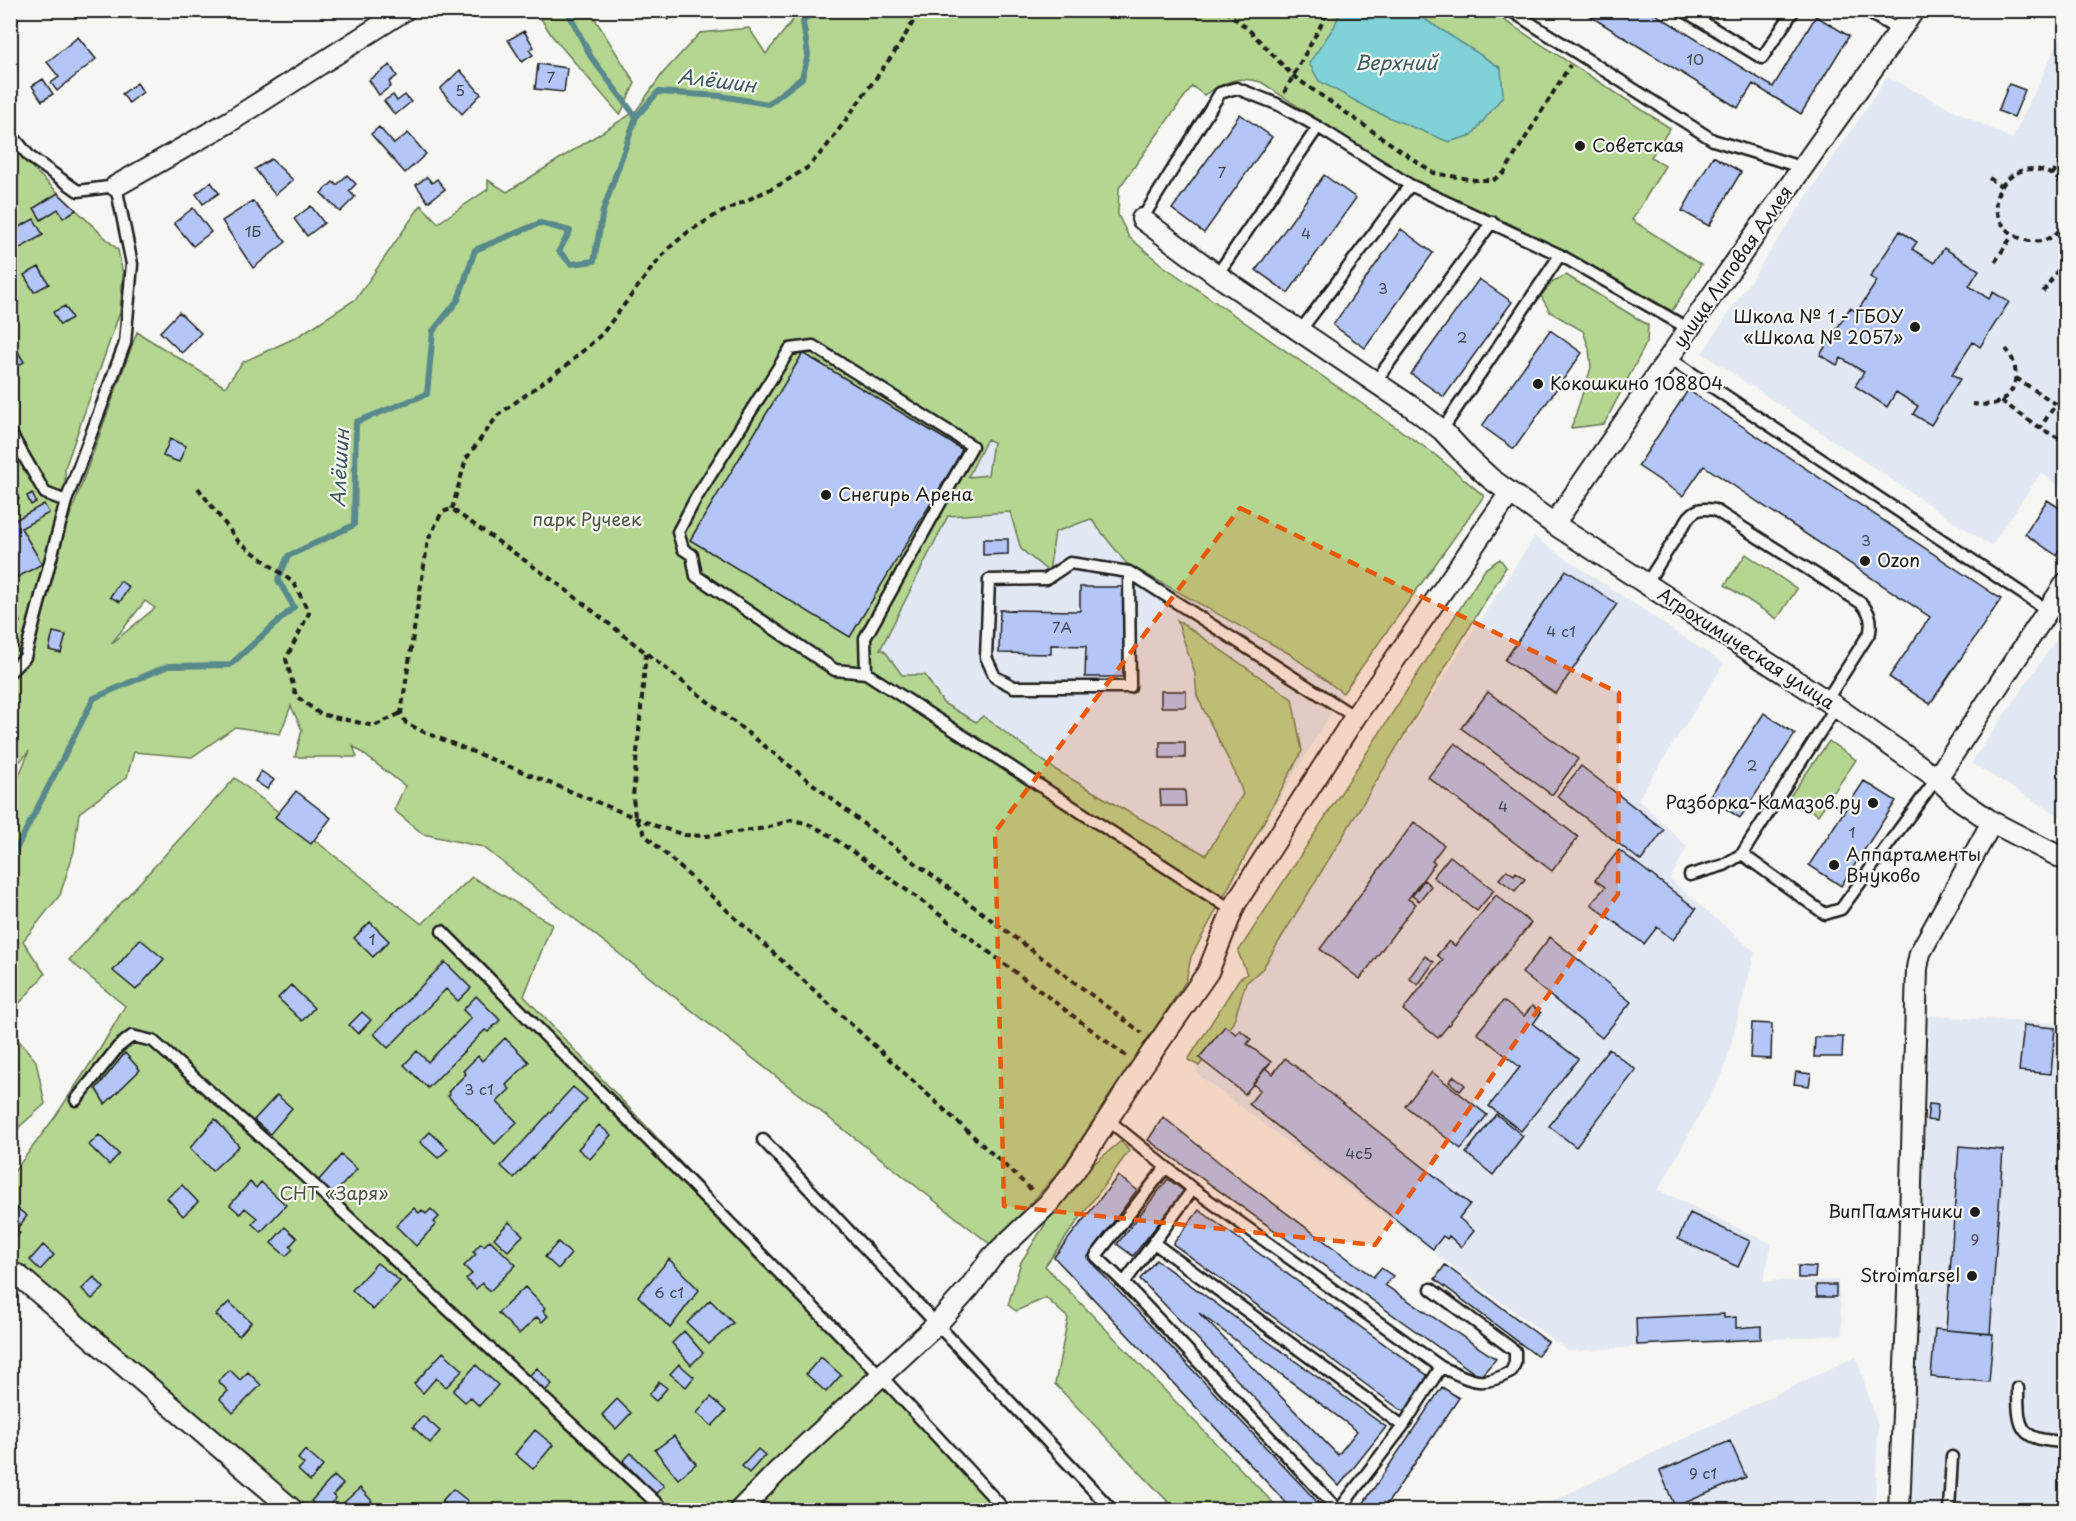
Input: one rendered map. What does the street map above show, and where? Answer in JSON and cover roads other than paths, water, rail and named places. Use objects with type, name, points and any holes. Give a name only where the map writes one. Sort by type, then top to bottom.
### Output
[{"type":"street","points":[[116,186],[229,122],[405,10]]},
{"type":"street","name":"улица Липовая Аллея","points":[[1554,524],[1914,10]]},
{"type":"street","name":"Агрохимическая улица","points":[[1142,219],[1217,275],[1442,430],[1469,459],[1510,493],[1554,524],[1831,704],[1937,778],[1959,800],[1992,822],[2066,860]]},
{"type":"street","points":[[740,1510],[779,1470],[937,1324],[970,1287],[992,1257],[1048,1204],[1075,1170],[1157,1044],[1208,972],[1232,910],[1355,717],[1510,493]]},
{"type":"street","points":[[1937,778],[2066,583]]},
{"type":"street","points":[[1899,1510],[1917,968],[1920,953],[1992,822]]},
{"type":"street","points":[[18,1275],[293,1510]]},
{"type":"lane","points":[[1510,10],[1713,140],[1794,165],[1803,170]]},
{"type":"lane","points":[[1683,10],[1762,58],[1794,10]]},
{"type":"lane","points":[[1864,10],[1900,31]]},
{"type":"lane","points":[[1142,219],[1220,93],[1236,88],[1277,104],[1410,185],[1560,255],[1689,329]]},
{"type":"lane","points":[[1217,275],[1318,127]]},
{"type":"lane","points":[[10,133],[30,157],[78,191],[116,186],[132,264],[125,343],[66,501],[25,657],[10,672]]},
{"type":"lane","points":[[1300,331],[1410,185]]},
{"type":"lane","points":[[1375,382],[1492,222]]},
{"type":"lane","points":[[1442,430],[1560,255]]},
{"type":"lane","points":[[866,673],[865,638],[972,446],[813,346],[790,349],[696,498],[678,532],[683,549],[692,555],[696,576],[835,670],[866,673],[1232,910]]},
{"type":"lane","points":[[1669,358],[2047,610]]},
{"type":"lane","points":[[10,432],[45,493],[66,501]]},
{"type":"lane","points":[[1646,584],[1689,518],[1695,511],[1704,508],[1715,510],[1861,603],[1869,612],[1872,621],[1870,632],[1831,704],[1742,854],[1724,865],[1690,874]]},
{"type":"lane","points":[[1129,572],[1130,687],[1014,687],[995,677],[986,657],[990,580],[1047,579],[1070,562],[1129,572],[1355,717]]},
{"type":"lane","points":[[1742,854],[1825,914],[1840,909],[1937,778]]},
{"type":"lane","points":[[442,931],[881,1376],[1005,1510]]},
{"type":"lane","points":[[76,1100],[118,1047],[132,1036],[153,1041],[287,1160],[664,1510]]},
{"type":"lane","points":[[1107,1119],[1193,1189],[1441,1367],[1478,1382],[1489,1381],[1511,1372],[1515,1363],[1515,1351],[1431,1288]]},
{"type":"lane","points":[[763,1140],[1112,1510]]},
{"type":"lane","points":[[1166,1167],[1096,1256],[1339,1510],[1403,1426],[1441,1367]]},
{"type":"lane","points":[[1124,1283],[1193,1189]]},
{"type":"lane","points":[[1154,1244],[1403,1426]]},
{"type":"lane","points":[[2018,1388],[2020,1425],[2029,1436],[2043,1441],[2066,1442]]},
{"type":"lane","points":[[1949,1510],[1952,1456]]},
{"type":"water","name":"Верхний","points":[[1346,10],[1412,11],[1501,68],[1503,96],[1472,135],[1449,142],[1376,112],[1319,81],[1309,63],[1334,27],[1339,15]]},
{"type":"waterway","points":[[567,10],[591,57],[636,117]]},
{"type":"waterway","name":"Алёшин","points":[[10,861],[94,698],[168,666],[230,665],[294,607],[278,580],[288,556],[354,525],[356,422],[427,394],[433,331],[458,300],[475,250],[540,223],[570,231],[559,251],[571,264],[594,261],[603,211],[636,117],[658,92],[721,96],[768,104],[802,78],[808,55],[803,22],[812,10]]},
{"type":"place","name":"Советская","points":[[1580,146]]},
{"type":"place","name":"Школа № 1 - ГБОУ «Школа № 2057»","points":[[1915,327]]},
{"type":"place","name":"Кокошкино 108804","points":[[1538,384]]},
{"type":"place","name":"Снегирь Арена","points":[[826,495]]},
{"type":"place","name":"Ozon","points":[[1865,561]]},
{"type":"place","name":"Разборка-Камазов.ру","points":[[1873,803]]},
{"type":"place","name":"Аппартаменты Внуково","points":[[1834,865]]},
{"type":"place","name":"ВипПамятники","points":[[1975,1212]]},
{"type":"place","name":"Stroimarsel","points":[[1972,1276]]},
{"type":"park label","name":"парк Ручеек","points":[[587,520]]},
{"type":"park label","name":"СНТ «Заря»","points":[[334,1194]]}]
